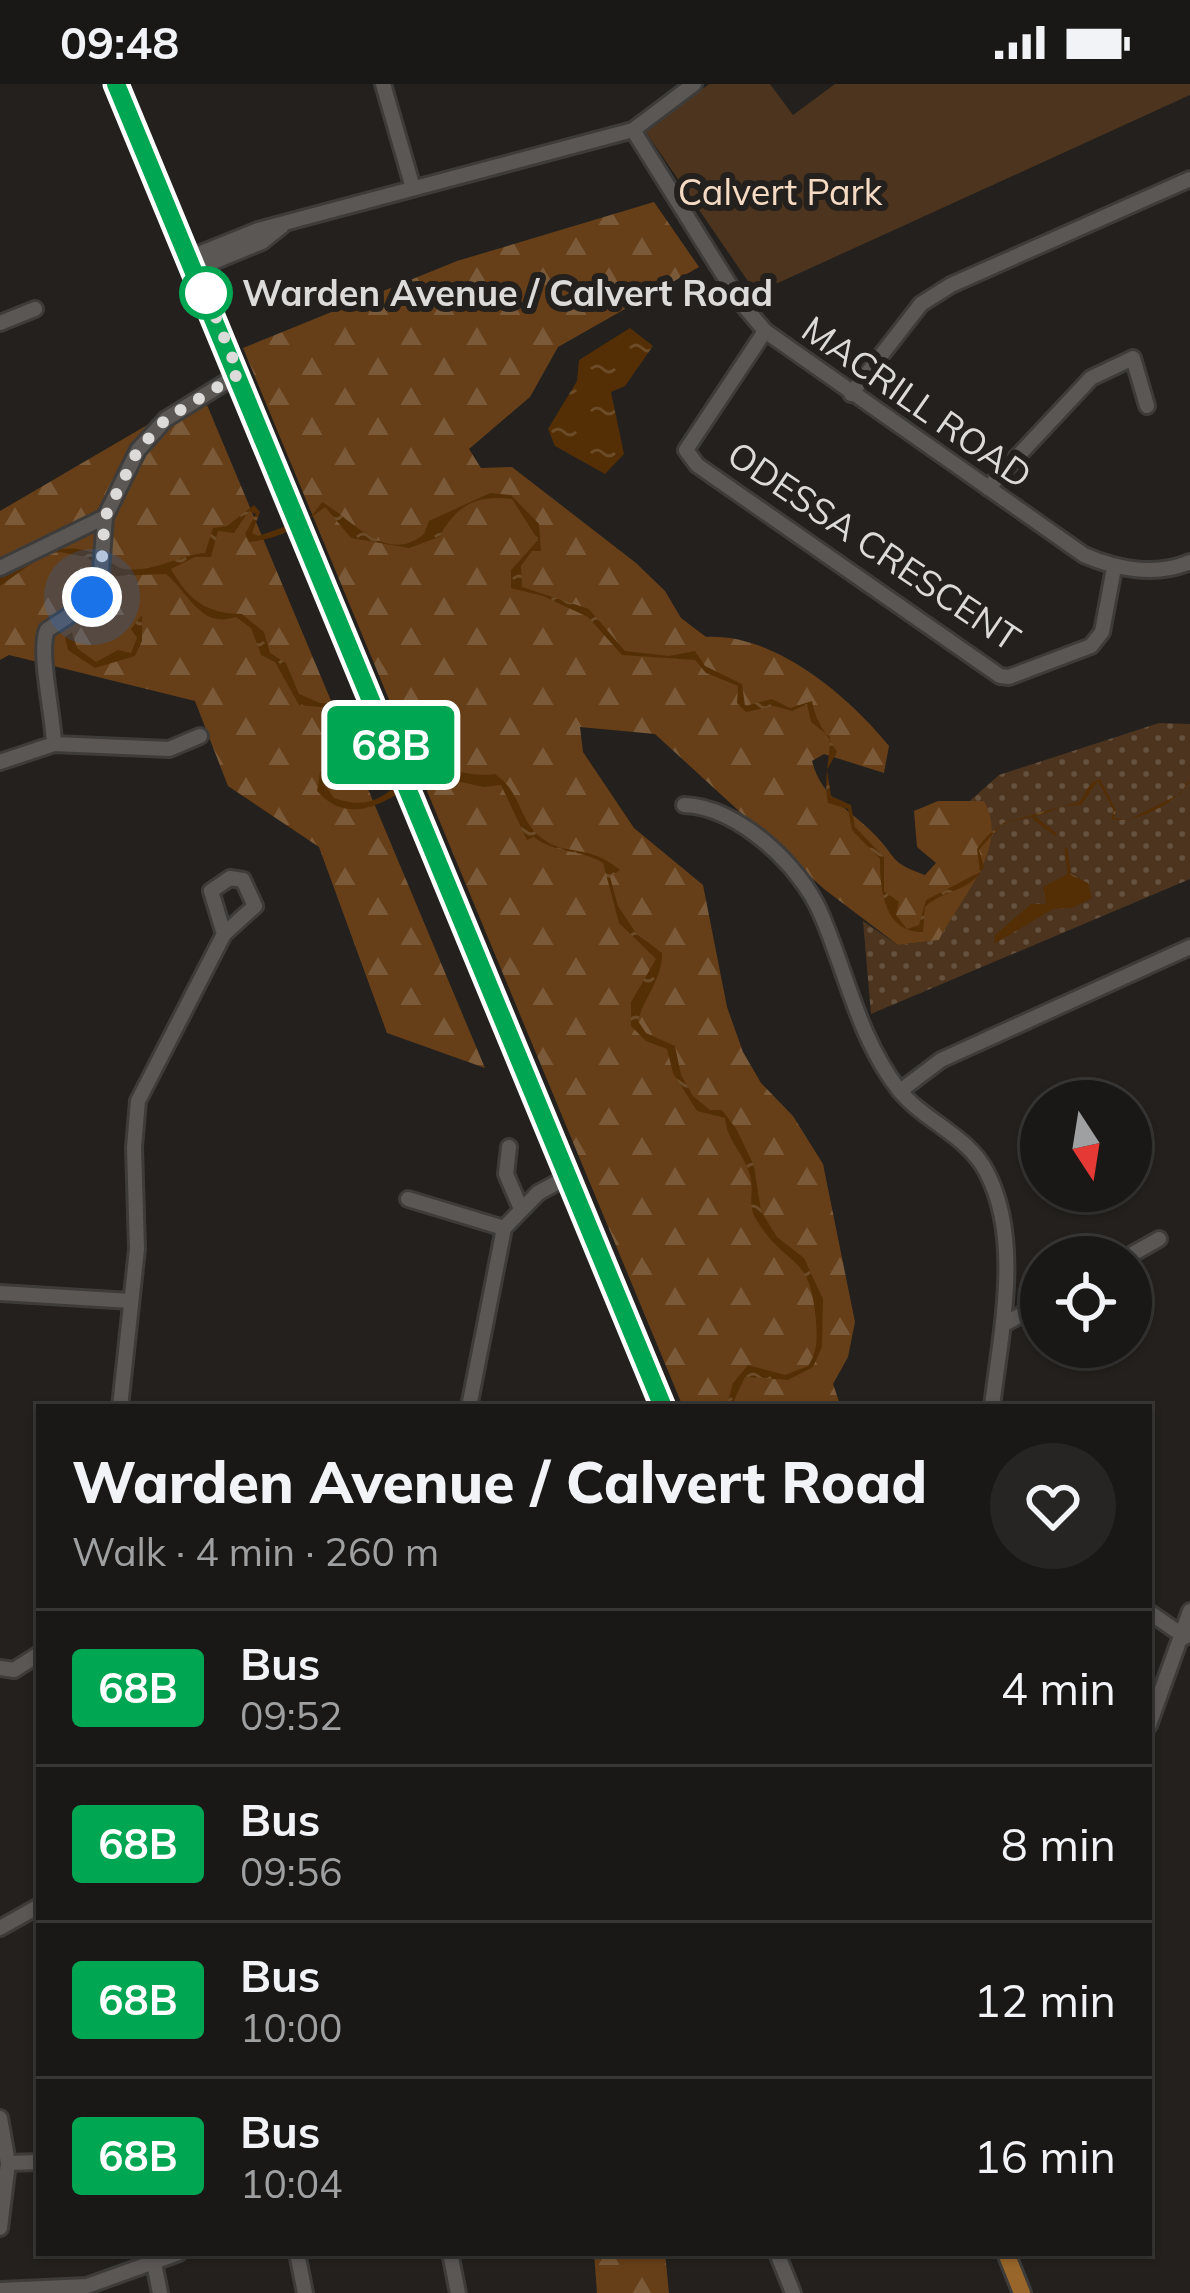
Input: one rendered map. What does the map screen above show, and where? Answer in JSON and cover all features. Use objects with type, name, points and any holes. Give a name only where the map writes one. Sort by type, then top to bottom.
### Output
[{"type":"main road","points":[[116,84],[194,263],[662,1404]]},
{"type":"main road","points":[[1007,2256],[1022,2293]]},
{"type":"street","points":[[382,84],[413,188]]},
{"type":"street","points":[[194,263],[258,230],[632,130],[694,84]]},
{"type":"street","name":"MACRILL ROAD","points":[[632,130],[739,300],[765,331],[1084,556],[1114,568]]},
{"type":"street","points":[[851,394],[921,304],[951,285],[1190,179]]},
{"type":"street","points":[[0,323],[35,309]]},
{"type":"street","name":"ODESSA CRESCENT","points":[[765,331],[686,450],[697,465],[1000,676],[1009,677],[1091,646],[1102,632],[1114,568]]},
{"type":"street","points":[[988,488],[1091,378],[1133,358],[1148,406]]},
{"type":"street","points":[[54,744],[51,690],[41,648],[46,630],[81,608],[100,584],[105,517],[151,434],[239,374]]},
{"type":"street","points":[[0,568],[105,517]]},
{"type":"street","points":[[1114,568],[1151,569],[1190,562]]},
{"type":"street","points":[[0,762],[54,744],[169,749],[200,736]]},
{"type":"street","points":[[684,806],[710,806],[762,841],[795,876],[820,911],[845,988],[900,1091],[986,1171],[1000,1216],[1004,1324],[992,1404]]},
{"type":"street","points":[[120,1404],[137,1249],[138,1102],[224,934]]},
{"type":"street","points":[[900,1091],[940,1060],[1190,947]]},
{"type":"street","points":[[509,1147],[506,1174],[521,1209]]},
{"type":"street","points":[[470,1404],[503,1228],[546,1186],[568,1176]]},
{"type":"street","points":[[408,1198],[503,1228]]},
{"type":"street","points":[[1152,1243],[1159,1239]]},
{"type":"street","points":[[0,1293],[131,1301]]},
{"type":"street","points":[[1004,1324],[1020,1315]]},
{"type":"street","points":[[1152,1718],[1186,1638],[1190,1611]]},
{"type":"street","points":[[1152,1614],[1186,1638]]},
{"type":"street","points":[[0,1668],[14,1670],[36,1656]]},
{"type":"street","points":[[0,1928],[36,1908]]},
{"type":"street","points":[[0,2118],[8,2163],[0,2228]]},
{"type":"street","points":[[8,2163],[36,2162]]},
{"type":"street","points":[[0,2290],[88,2286],[171,2256]]},
{"type":"street","points":[[298,2256],[304,2293]]},
{"type":"street","points":[[451,2256],[458,2293]]},
{"type":"street","points":[[778,2256],[793,2293]]},
{"type":"street","points":[[154,2263],[160,2293]]},
{"type":"green space","name":"Calvert Park","points":[[709,84],[770,84],[793,115],[835,84],[1190,84],[1190,95],[756,293],[645,131]]},
{"type":"green space","points":[[654,202],[699,267],[558,347],[530,397],[469,449],[481,468],[512,467],[636,563],[665,591],[681,618],[706,637],[758,645],[808,671],[853,707],[889,746],[884,773],[824,754],[812,761],[829,794],[899,862],[925,875],[936,863],[917,847],[914,811],[938,801],[984,801],[991,818],[980,872],[939,940],[898,945],[824,889],[655,734],[580,727],[583,752],[634,828],[703,885],[727,1007],[743,1052],[823,1164],[855,1322],[848,1357],[833,1384],[840,1404],[682,1404],[243,348],[457,261]]},
{"type":"green space","points":[[202,393],[485,1068],[387,1033],[319,847],[228,786],[195,701],[9,655],[0,660],[0,511]]},
{"type":"green space","points":[[1159,723],[1190,724],[1190,879],[871,1014],[863,921],[898,945],[939,940],[962,894],[965,805],[999,775]]},
{"type":"green space","points":[[594,2256],[665,2256],[669,2293],[597,2293]]},
{"type":"water","points":[[630,328],[653,346],[625,386],[611,392],[624,454],[605,474],[555,446],[548,429],[577,381],[579,360]]},
{"type":"water","points":[[490,493],[511,495],[539,524],[541,551],[532,551],[521,566],[522,587],[589,609],[625,651],[669,656],[695,651],[705,666],[742,684],[745,706],[772,699],[790,708],[812,701],[826,734],[811,722],[807,704],[792,711],[774,706],[746,712],[737,703],[738,686],[706,673],[695,660],[622,655],[588,617],[543,596],[511,588],[511,570],[538,540],[512,499],[468,505],[439,537],[409,548],[351,538],[325,507],[308,520],[290,530],[249,542],[245,534],[256,514],[249,511],[234,533],[218,531],[211,557],[195,557],[171,569],[199,603],[242,614],[264,632],[270,653],[286,663],[299,694],[320,703],[341,703],[352,716],[356,737],[324,784],[334,798],[366,802],[429,769],[495,774],[543,839],[598,856],[620,870],[610,877],[618,906],[636,933],[662,953],[660,971],[638,1021],[646,1033],[675,1046],[681,1075],[693,1096],[710,1110],[722,1110],[737,1130],[754,1166],[761,1211],[777,1237],[804,1258],[823,1299],[822,1347],[813,1367],[788,1380],[745,1377],[732,1404],[727,1404],[733,1383],[748,1365],[785,1375],[808,1366],[817,1339],[813,1299],[803,1272],[754,1215],[750,1176],[725,1118],[697,1111],[673,1073],[667,1049],[646,1041],[631,1026],[631,1002],[656,959],[619,923],[603,863],[551,846],[534,837],[527,840],[501,785],[484,787],[428,775],[373,806],[344,808],[330,803],[317,791],[320,772],[349,746],[350,728],[342,709],[299,705],[275,662],[261,655],[251,628],[236,617],[204,614],[166,574],[115,576],[86,557],[60,552],[45,554],[0,586],[0,573],[36,556],[60,549],[85,550],[120,568],[135,570],[205,553],[213,528],[227,526],[254,505],[260,512],[252,533],[258,536],[310,518],[322,502],[370,536],[396,545],[424,534],[429,521]]},
{"type":"water","points":[[142,615],[142,641],[135,656],[95,668],[68,650],[65,637],[72,632],[77,648],[96,662],[118,650],[131,653],[137,638],[131,629]]},
{"type":"water","points":[[830,740],[837,752],[827,770],[829,754]]},
{"type":"water","points":[[827,770],[831,796],[851,805],[855,827],[884,857],[884,891],[899,902],[896,915],[907,929],[887,907],[881,883],[880,859],[852,830],[848,809],[828,803]]},
{"type":"water","points":[[1100,779],[1116,811],[1114,818],[1124,819],[1111,819],[1114,811],[1098,781],[1081,805],[1063,807],[1079,802],[1089,786]]},
{"type":"water","points":[[1178,795],[1156,810],[1131,819]]},
{"type":"water","points":[[1000,826],[979,850],[984,867],[979,875],[925,907],[923,932],[907,929],[919,925],[926,900],[980,872],[977,849]]},
{"type":"water","points":[[1069,873],[1088,883],[1092,898],[1072,908],[1053,909],[994,944],[995,935],[1031,904],[1046,904],[1043,887]]},
{"type":"waterway","points":[[1034,818],[1055,834]]},
{"type":"waterway","points":[[1066,849],[1069,873]]},
{"type":"bus line","name":"68B","points":[[116,84],[662,1404]]},
{"type":"place","name":"Warden Avenue / Calvert Road","points":[[206,293]]},
{"type":"route","points":[[92,597],[100,584],[105,517],[138,450],[166,419],[239,374],[206,293]]}]
